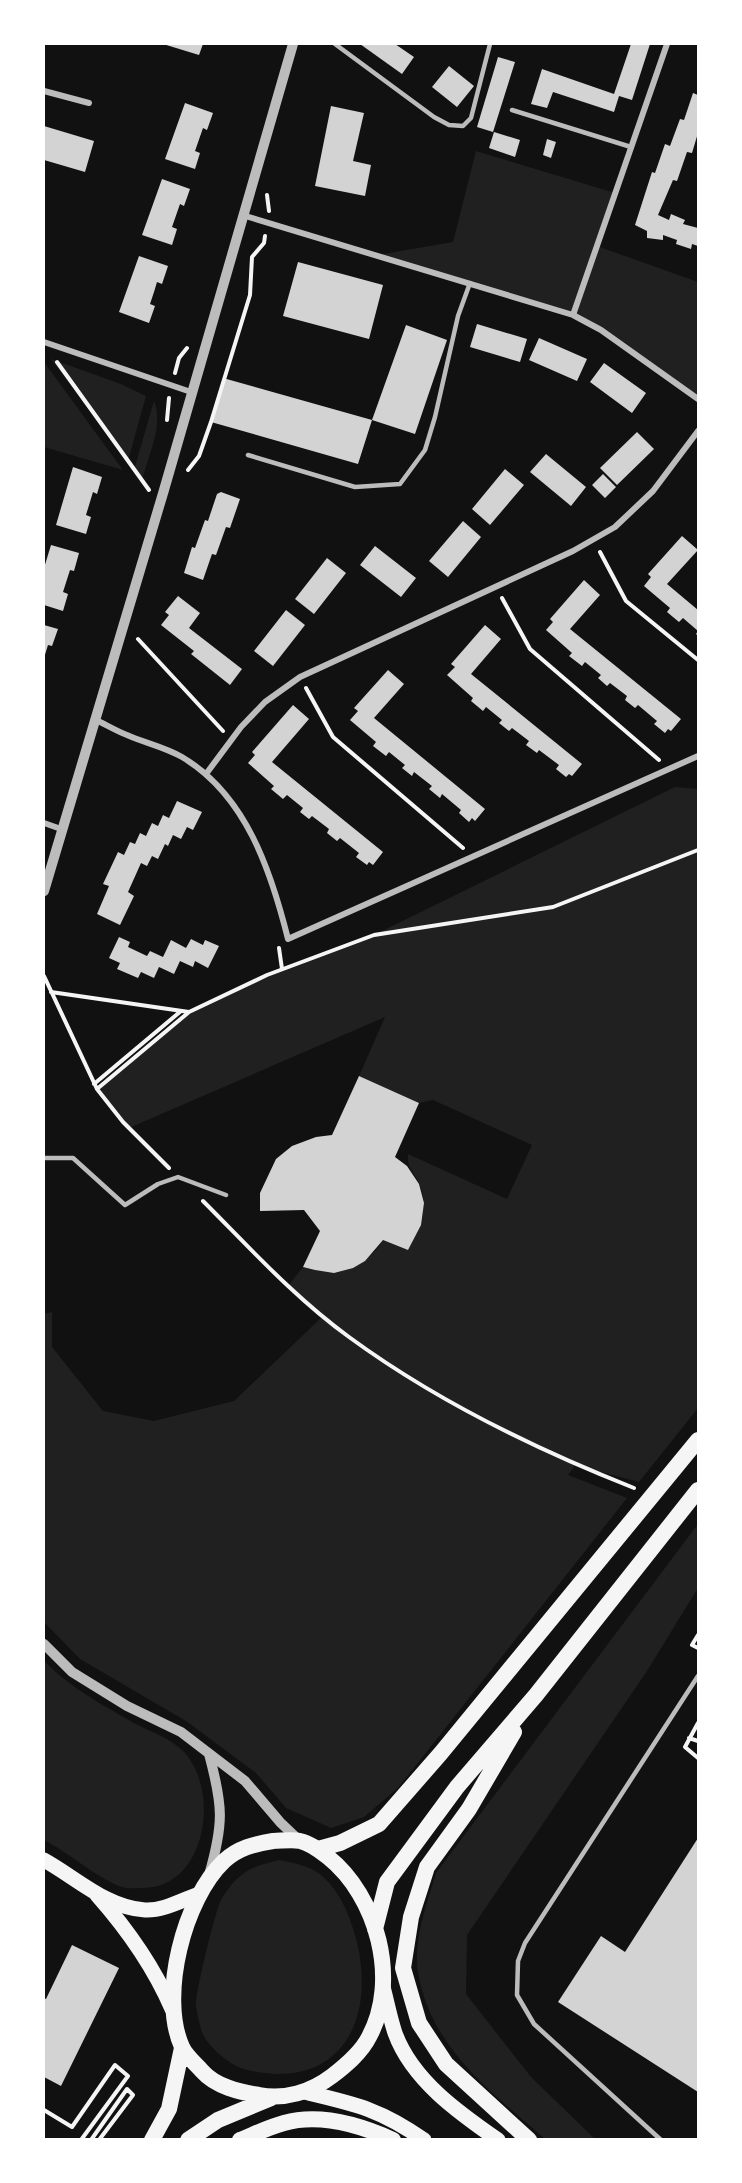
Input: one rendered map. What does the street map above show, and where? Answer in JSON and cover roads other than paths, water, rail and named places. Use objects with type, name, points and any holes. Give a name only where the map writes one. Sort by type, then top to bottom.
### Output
[{"type":"highway","points":[[318,1849],[340,1843],[379,1824],[441,1753],[699,1440]]},
{"type":"highway","points":[[375,1929],[387,1882],[457,1787],[536,1695],[699,1490]]},
{"type":"highway","points":[[529,2139],[446,2064],[419,2023],[404,1968],[411,1917],[427,1867],[469,1809],[536,1695]]},
{"type":"highway","points":[[152,2139],[169,2109],[182,2048],[172,2009],[174,1977],[181,1946],[199,1894],[224,1860],[250,1845],[273,1841],[300,1841],[318,1849],[340,1866],[361,1893],[375,1929],[383,1987],[377,2016],[369,2038],[346,2065],[325,2081],[304,2092],[271,2097],[218,2120],[188,2139]]},
{"type":"highway","points":[[182,2048],[208,2078],[238,2091],[271,2097]]},
{"type":"highway","points":[[240,2139],[286,2122],[338,2121],[364,2127],[393,2139]]},
{"type":"main road","points":[[44,1860],[94,1892],[124,1905],[145,1910],[169,1905],[199,1894]]},
{"type":"main road","points":[[94,1892],[128,1930],[145,1954],[172,2009]]},
{"type":"main road","points":[[383,1987],[396,2034],[427,2082],[445,2100],[498,2139]]},
{"type":"main road","points":[[304,2092],[361,2105],[382,2113],[424,2139]]},
{"type":"street","points":[[44,891],[164,490],[293,44]]},
{"type":"street","points":[[573,315],[667,44]]},
{"type":"street","points":[[44,91],[89,103]]},
{"type":"street","points":[[242,215],[573,315],[601,330],[699,399]]},
{"type":"street","points":[[44,342],[191,392]]},
{"type":"street","points":[[206,774],[265,702],[300,677],[496,586],[615,527],[653,491],[699,431]]},
{"type":"street","points":[[94,718],[126,735],[182,756],[206,774],[234,803],[254,840],[275,890],[288,939],[699,756]]},
{"type":"street","points":[[44,824],[61,829]]},
{"type":"street","points":[[44,1644],[72,1672],[127,1706],[181,1732],[245,1781],[280,1822],[300,1841]]},
{"type":"street","points":[[208,1879],[221,1820],[219,1791],[209,1754]]},
{"type":"lane","points":[[335,44],[434,117],[449,125],[463,126],[471,118],[490,44]]},
{"type":"lane","points":[[512,110],[631,147]]},
{"type":"lane","points":[[248,455],[355,487],[400,484],[425,450],[435,417],[458,316],[470,283]]},
{"type":"lane","points":[[44,1158],[73,1158],[125,1205],[158,1184],[178,1177],[226,1195]]},
{"type":"lane","points":[[661,2139],[534,2024],[517,1995],[516,1978],[518,1961],[525,1943],[699,1676]]}]
